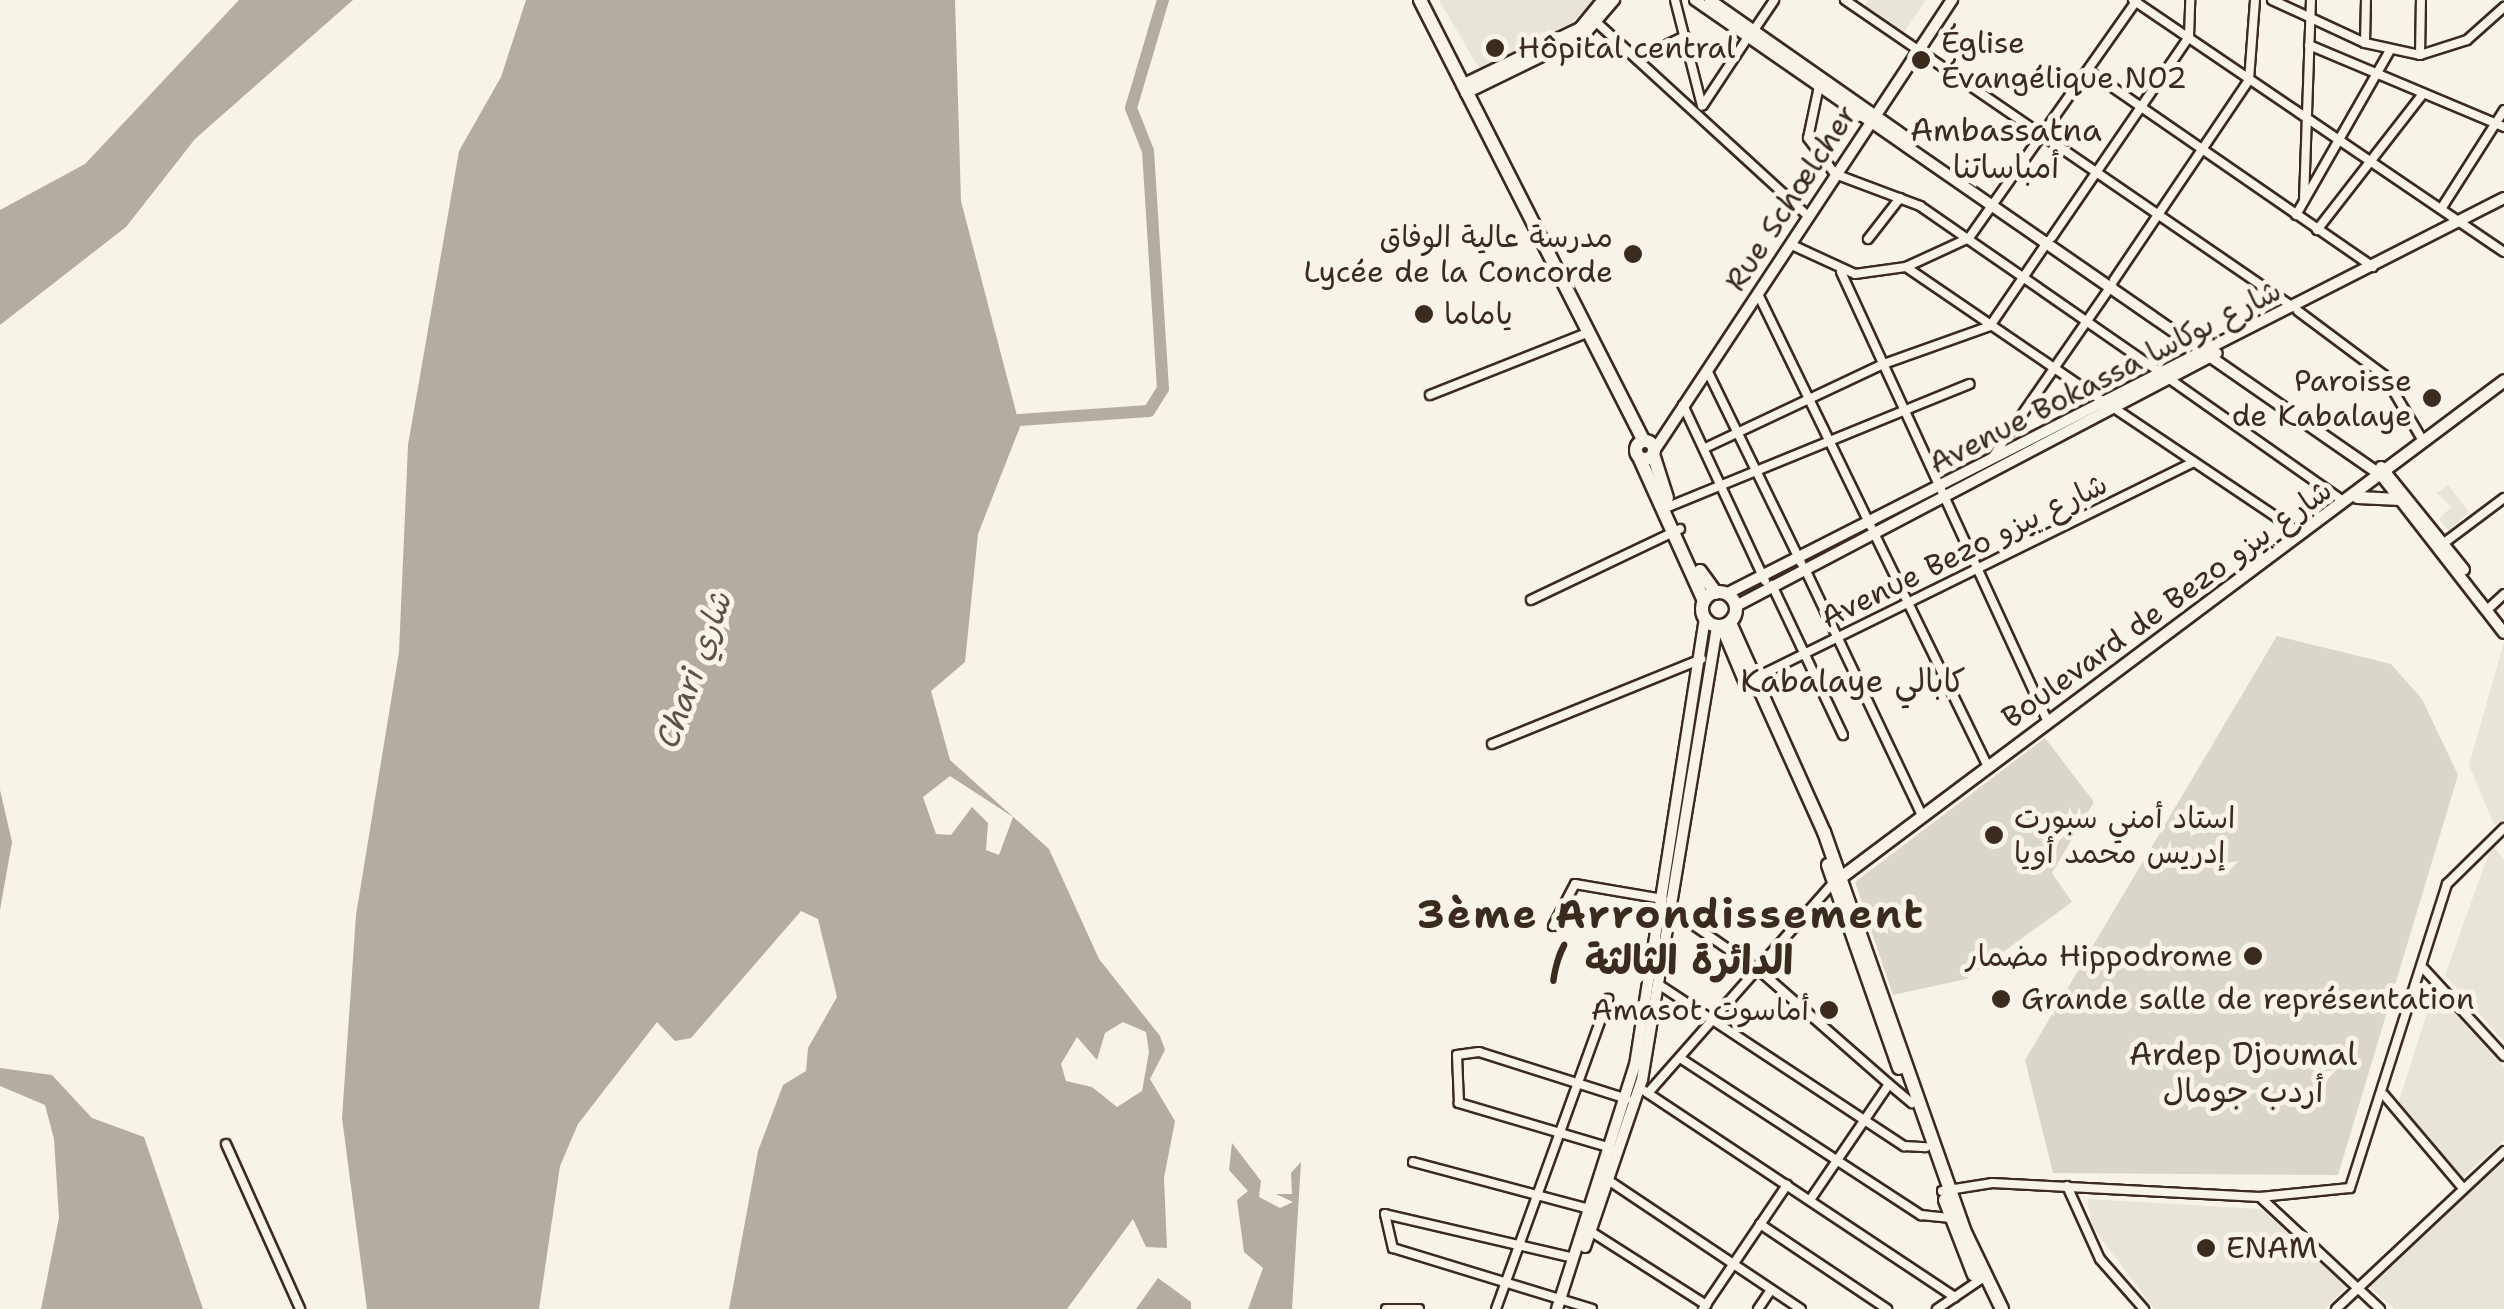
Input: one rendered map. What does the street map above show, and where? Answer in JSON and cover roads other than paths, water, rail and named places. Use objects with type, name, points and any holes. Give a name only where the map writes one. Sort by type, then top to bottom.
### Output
[{"type":"main road","points":[[1420,0],[1623,415],[1645,449],[1690,564],[1715,596],[1736,606],[1719,624]]},
{"type":"main road","name":"Boulevard de Bezo شارع بيزو","points":[[1838,879],[2304,536],[2504,380]]},
{"type":"main road","points":[[2350,501],[2400,499]]},
{"type":"main road","points":[[1677,530],[1715,596],[1719,624],[1838,879]]},
{"type":"main road","points":[[1719,624],[1753,679],[1838,879],[1926,1147],[1946,1189],[1950,1218],[1981,1279],[2002,1309]]},
{"type":"main road","points":[[1875,989],[1993,1309]]},
{"type":"street","points":[[1595,20],[1604,0]]},
{"type":"street","points":[[1464,89],[1595,20],[1614,0]]},
{"type":"street","points":[[1675,0],[1702,106]]},
{"type":"street","points":[[1694,0],[1751,34],[2114,282],[2384,473],[2444,544],[2504,633]]},
{"type":"street","points":[[1710,0],[1819,86],[1872,118]]},
{"type":"street","points":[[1694,116],[1774,0]]},
{"type":"street","points":[[1844,0],[1858,4],[2158,218],[2296,309],[2384,376],[2423,441]]},
{"type":"street","name":"Rue Schœlcher","points":[[1645,449],[1672,422],[1759,296],[1952,0]]},
{"type":"street","points":[[1792,245],[1841,272],[1906,267],[1969,238],[2135,0],[2504,252]]},
{"type":"street","points":[[1705,448],[1881,365],[1990,326],[2189,37],[2190,0]]},
{"type":"street","points":[[1987,466],[2250,80],[2254,0]]},
{"type":"street","points":[[2272,0],[2389,52],[2420,55],[2467,40],[2504,7]]},
{"type":"street","points":[[2304,200],[2311,0]]},
{"type":"street","points":[[2353,59],[2363,42],[2366,0]]},
{"type":"street","points":[[2420,55],[2421,0]]},
{"type":"street","points":[[1595,20],[1694,116],[1808,216]]},
{"type":"street","points":[[1637,59],[1685,36]]},
{"type":"street","points":[[2309,46],[2353,59],[2422,96],[2504,127]]},
{"type":"street","points":[[2296,215],[2389,52]]},
{"type":"street","points":[[2088,71],[2373,267]]},
{"type":"street","points":[[1819,86],[1808,138],[1835,174],[1900,198],[1969,238],[2350,501]]},
{"type":"street","points":[[2318,230],[2370,158],[2422,96]]},
{"type":"street","points":[[2441,210],[2504,110]]},
{"type":"street","points":[[1868,238],[1900,198]]},
{"type":"street","name":"Avenue Bokassa شارع بوكاسا","points":[[1736,606],[1769,583],[2504,201]]},
{"type":"street","name":"Avenue Bokassa شارع بوكاسا","points":[[2296,309],[2461,223]]},
{"type":"street","points":[[1906,267],[2304,536]]},
{"type":"street","points":[[1841,272],[2048,722]]},
{"type":"street","points":[[1759,296],[1988,766]]},
{"type":"street","points":[[1430,395],[1584,334]]},
{"type":"street","points":[[1707,370],[1922,817]]},
{"type":"street","points":[[1667,507],[1970,384]]},
{"type":"street","points":[[1683,405],[1843,735]]},
{"type":"street","name":"Avenue Bokassa شارع بوكاسا","points":[[1941,495],[1987,466],[2110,406]]},
{"type":"street","name":"Avenue Bezo شارع بيزو","points":[[1753,679],[2194,462]]},
{"type":"street","points":[[2384,473],[2400,499],[2504,623]]},
{"type":"street","points":[[2444,544],[2504,498]]},
{"type":"street","points":[[1531,600],[1677,530]]},
{"type":"street","name":"Avenue Bokassa شارع بوكاسا","points":[[1715,596],[1769,583]]},
{"type":"street","points":[[2489,608],[2504,594]]},
{"type":"street","points":[[1561,1306],[1644,1091],[1665,904],[1702,659],[1719,624]]},
{"type":"street","points":[[1561,1306],[1626,1099],[1719,624]]},
{"type":"street","points":[[1492,744],[1702,659]]},
{"type":"street","points":[[1946,1189],[2067,1186],[2260,1197],[2350,1188],[2384,1095],[2447,884],[2502,833]]},
{"type":"street","points":[[1644,1091],[1760,971],[1838,879]]},
{"type":"street","points":[[1553,926],[1575,884],[1665,904],[1760,971],[1912,1103]]},
{"type":"street","points":[[2424,969],[2504,1056]]},
{"type":"street","points":[[1658,984],[1904,1146],[1926,1147]]},
{"type":"street","points":[[1496,1309],[1575,1082],[1608,1000]]},
{"type":"street","points":[[1611,1148],[1455,1100],[1458,1053],[1626,1099]]},
{"type":"street","points":[[1680,1058],[1921,1215],[1950,1218]]},
{"type":"street","points":[[1810,1200],[1890,1084]]},
{"type":"street","points":[[1644,1091],[1955,1297]]},
{"type":"street","points":[[2384,1095],[2463,1188]]},
{"type":"street","points":[[226,1144],[300,1309]]},
{"type":"street","points":[[2336,1309],[2504,1151]]},
{"type":"street","points":[[1413,1162],[1590,1209]]},
{"type":"street","points":[[1608,1180],[1801,1309]]},
{"type":"street","points":[[1590,1231],[1704,1307],[1787,1186]]},
{"type":"street","points":[[2067,1186],[2100,1258],[2144,1309]]},
{"type":"street","points":[[2260,1197],[2380,1309]]},
{"type":"street","points":[[1574,1258],[1520,1241],[1384,1214],[1391,1247],[1561,1306],[1592,1309]]},
{"type":"street","points":[[1760,1224],[1887,1309]]},
{"type":"street","points":[[1937,1309],[1981,1279]]},
{"type":"street","points":[[1758,1309],[1771,1290]]},
{"type":"street","points":[[1386,1309],[1418,1309]]},
{"type":"water","points":[[239,0],[353,0],[195,139],[126,227],[0,325],[0,210],[85,164]]},
{"type":"water","name":"Chari شاري","points":[[526,0],[955,0],[961,201],[1020,427],[978,534],[965,662],[931,691],[950,760],[1049,849],[1099,959],[1160,1036],[1165,1050],[1150,1079],[1175,1121],[1164,1178],[1167,1248],[1146,1247],[1133,1219],[1067,1309],[729,1309],[758,1151],[783,1085],[806,1071],[808,1048],[837,997],[818,919],[801,911],[691,1038],[675,1041],[657,1022],[578,1124],[560,1166],[539,1309],[367,1309],[342,1118],[356,915],[399,652],[408,445],[459,151],[501,77]],"holes":[[[950,776],[1013,817],[999,855],[986,850],[988,823],[972,807],[951,835],[936,834],[923,797]],[[1123,1022],[1146,1032],[1149,1052],[1142,1091],[1117,1107],[1092,1087],[1066,1081],[1061,1064],[1077,1037],[1097,1060],[1105,1033]]]},
{"type":"water","points":[[0,790],[12,842],[0,910]]},
{"type":"water","points":[[0,1068],[52,1075],[92,1118],[144,1137],[203,1309],[41,1309],[59,1218],[54,1139],[45,1105],[0,1086]]},
{"type":"water","points":[[1232,1143],[1261,1181],[1259,1197],[1280,1208],[1293,1202],[1276,1194],[1292,1194],[1291,1173],[1301,1162],[1292,1309],[1248,1309],[1263,1268],[1244,1252],[1237,1200],[1248,1191],[1229,1170]]},
{"type":"water","points":[[1158,1278],[1191,1302],[1191,1309],[1136,1309]]},
{"type":"waterway","points":[[1019,420],[1149,411],[1163,389],[1148,151],[1131,108],[1163,0]]},
{"type":"place","name":"Hôpital central","points":[[1495,48]]},
{"type":"place","name":"Église Évangélique N02","points":[[1921,60]]},
{"type":"place","name":"مدرسة عالية الوفاق Lycée de la Concorde","points":[[1633,254]]},
{"type":"place","name":"ياماما","points":[[1424,314]]},
{"type":"place","name":"Paroisse de Kabalaye","points":[[2432,398]]},
{"type":"place","name":"استاد أمني سبورت إدريس محمد أويا","points":[[1994,835]]},
{"type":"place","name":"مضمار Hippodrome","points":[[2253,956]]},
{"type":"place","name":"Grande salle de représentation","points":[[2001,999]]},
{"type":"place","name":"Amasot أماسوت","points":[[1829,1010]]},
{"type":"place","name":"ENAM","points":[[2206,1248]]},
{"type":"district","name":"Ambassatna أمباساتنا","points":[[2006,150]]},
{"type":"district","name":"Kabalaye كابالي","points":[[1853,681]]},
{"type":"district","name":"3ème Arrondissement / الدائرة الثالثة","points":[[1671,937]]},
{"type":"district","name":"Ardep Djoumal أردب جومال","points":[[2243,1074]]}]
